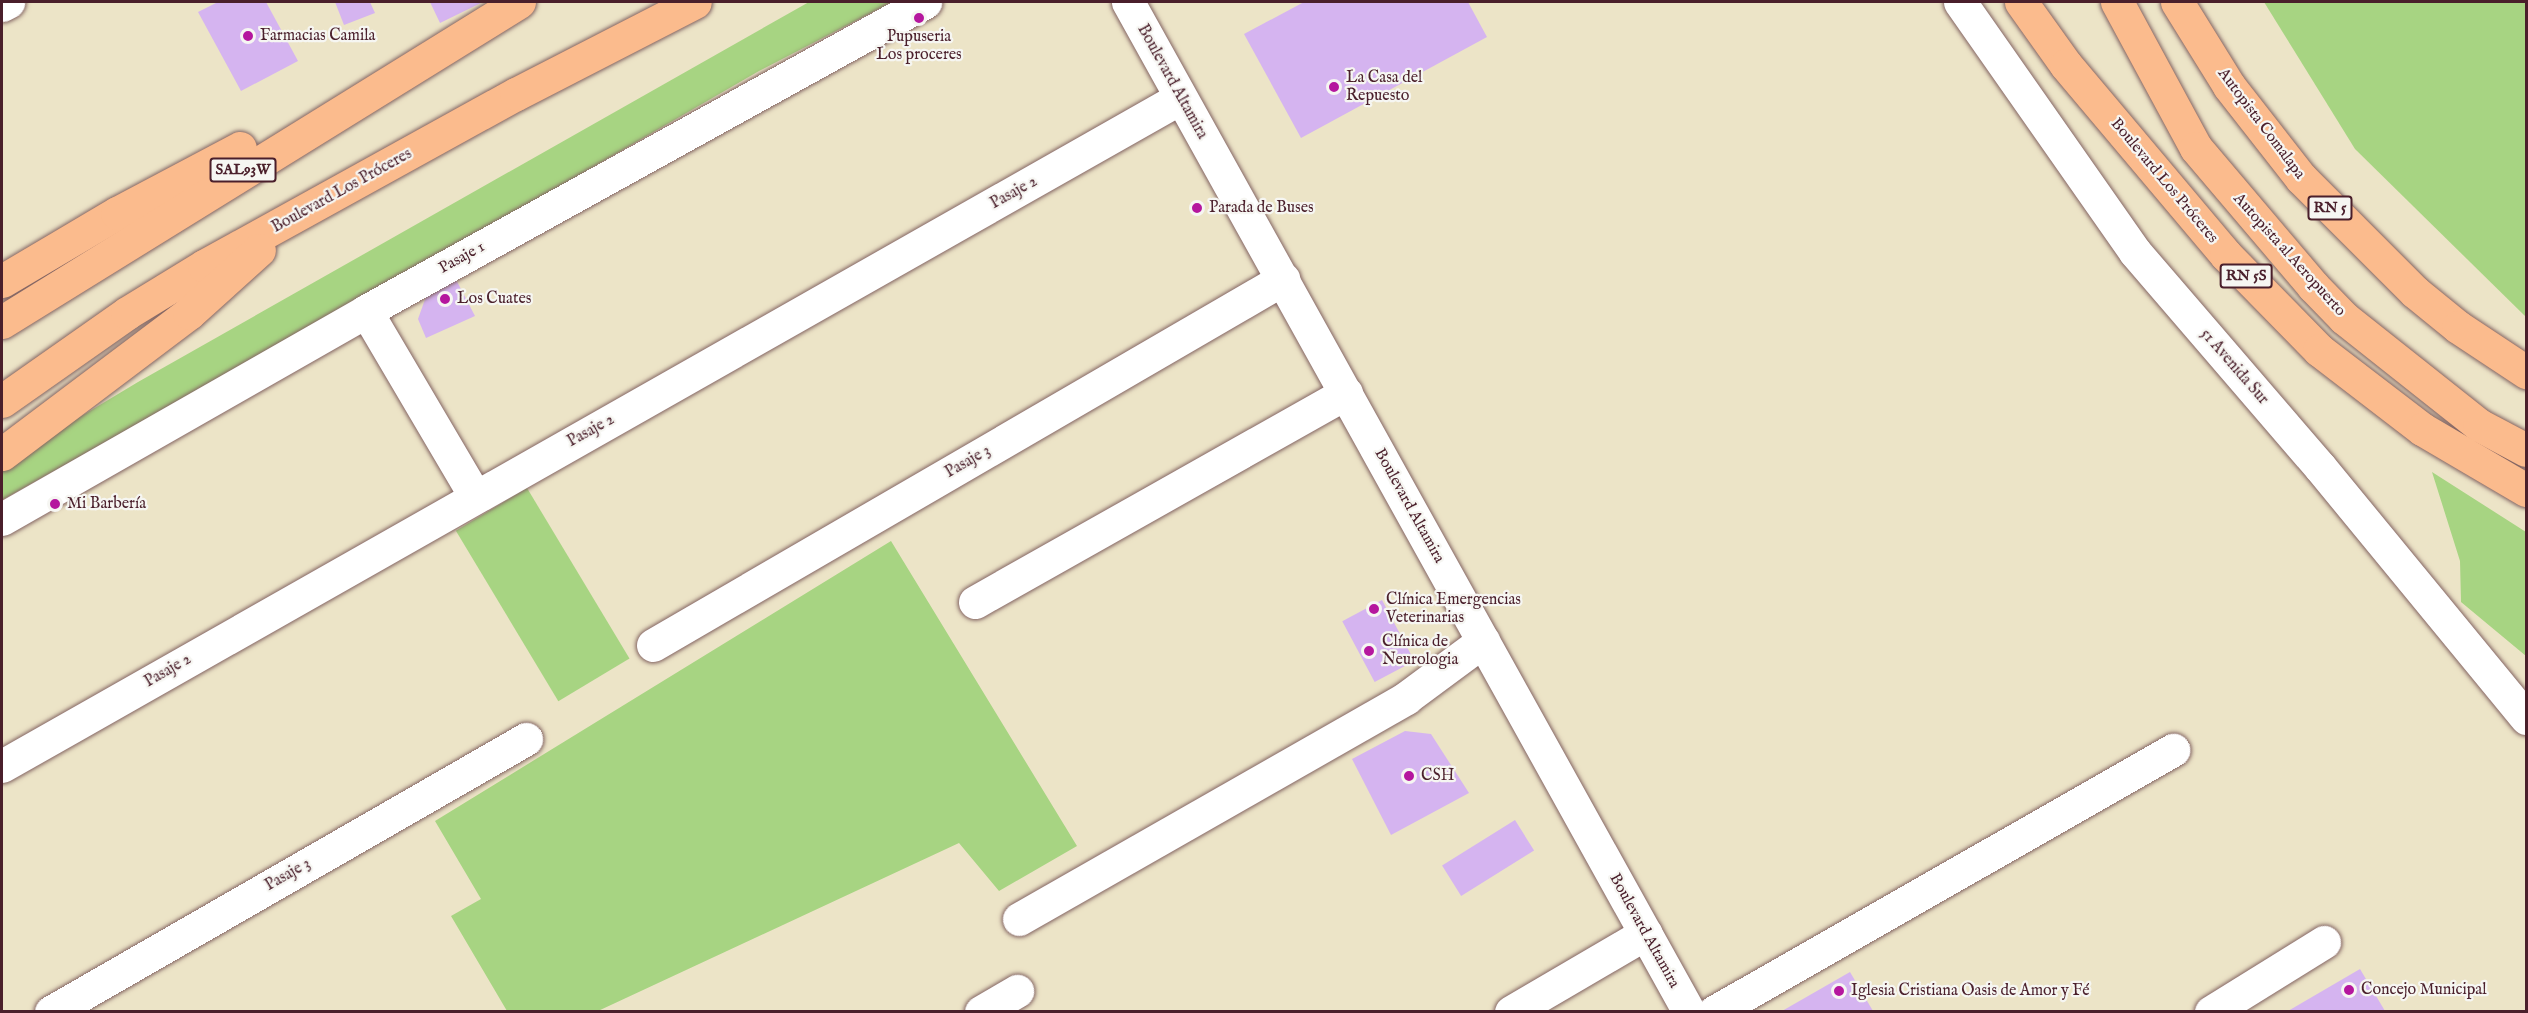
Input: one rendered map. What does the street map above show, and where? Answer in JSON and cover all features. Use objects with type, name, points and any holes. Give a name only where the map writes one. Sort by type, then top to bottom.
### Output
[{"type":"main road","name":"SAL93W","points":[[2,322],[486,19],[519,2]]},
{"type":"main road","name":"Boulevard Los Próceres","points":[[2,401],[127,313],[204,266],[516,94],[694,2]]},
{"type":"main road","name":"Boulevard Los Próceres","points":[[2021,2],[2066,65],[2226,255],[2319,350],[2422,429],[2526,490]]},
{"type":"main road","name":"Autopista al Aeropuerto","points":[[2116,2],[2196,148],[2313,286],[2344,318],[2461,411],[2526,450]]},
{"type":"main road","name":"Autopista Comalapa","points":[[2177,2],[2229,86],[2320,199],[2415,292],[2458,327],[2526,372]]},
{"type":"main road","points":[[2,281],[117,213],[486,19]]},
{"type":"main road","points":[[2,454],[189,313],[299,215]]},
{"type":"street","points":[[2,5],[8,2]]},
{"type":"street","name":"Pasaje 1","points":[[2,519],[366,311],[925,2]]},
{"type":"street","name":"Boulevard Altamira","points":[[1128,2],[1689,1011]]},
{"type":"street","name":"51 Avenida Sur","points":[[1960,2],[2135,252],[2320,467],[2526,718]]},
{"type":"street","name":"Pasaje 2","points":[[2,766],[1180,98]]},
{"type":"street","name":"Pasaje 3","points":[[653,645],[1283,279]]},
{"type":"street","points":[[366,311],[475,496]]},
{"type":"street","points":[[975,602],[1346,393]]},
{"type":"street","points":[[1019,919],[1406,698],[1483,641]]},
{"type":"street","name":"Pasaje 3","points":[[51,1011],[526,739]]},
{"type":"street","points":[[1714,1011],[2173,750]]},
{"type":"street","points":[[1511,1011],[1646,933]]},
{"type":"street","points":[[2211,1011],[2324,942]]},
{"type":"street","points":[[981,1011],[1017,991]]},
{"type":"green space","points":[[809,2],[892,2],[759,71],[479,233],[2,500],[2,466],[20,453],[138,382]]},
{"type":"green space","points":[[2264,2],[2526,2],[2526,317],[2355,149]]},
{"type":"green space","points":[[2432,472],[2526,532],[2526,656],[2461,602],[2460,561]]},
{"type":"green space","points":[[527,488],[629,659],[558,701],[456,531]]},
{"type":"green space","points":[[891,541],[1077,846],[999,891],[959,843],[598,1011],[507,1011],[451,916],[481,899],[435,821]]},
{"type":"building","name":"Farmacias Camila","points":[[218,2],[266,2],[298,61],[241,91],[198,12]]},
{"type":"building","points":[[335,2],[370,2],[375,13],[344,25]]},
{"type":"building","points":[[430,2],[483,2],[440,23]]},
{"type":"building","name":"La Casa del Repuesto","points":[[1304,2],[1468,2],[1487,37],[1301,138],[1244,34]]},
{"type":"building","name":"Los Cuates","points":[[452,272],[475,316],[426,338],[418,319],[428,291]]},
{"type":"building","points":[[1382,600],[1414,661],[1375,682],[1342,621]]},
{"type":"building","name":"CSH","points":[[1405,731],[1431,734],[1469,793],[1391,835],[1352,759]]},
{"type":"building","points":[[1515,820],[1534,851],[1461,896],[1442,866]]},
{"type":"building","name":"Concejo Municipal","points":[[2360,969],[2385,1011],[2288,1011]]},
{"type":"building","name":"Iglesia Cristiana Oasis de Amor y Fé","points":[[1850,972],[1873,1011],[1782,1011]]},
{"type":"place","name":"Pupuseria Los proceres","points":[[919,18]]},
{"type":"place","name":"Farmacias Camila","points":[[248,36]]},
{"type":"place","name":"La Casa del Repuesto","points":[[1334,87]]},
{"type":"place","name":"Parada de Buses","points":[[1197,208]]},
{"type":"place","name":"Los Cuates","points":[[445,299]]},
{"type":"place","name":"Mi Barbería","points":[[55,504]]},
{"type":"place","name":"Clínica Emergencias Veterinarias","points":[[1374,609]]},
{"type":"place","name":"Clínica de Neurologia","points":[[1369,651]]},
{"type":"place","name":"CSH","points":[[1409,776]]},
{"type":"place","name":"Concejo Municipal","points":[[2349,990]]},
{"type":"place","name":"Iglesia Cristiana Oasis de Amor y Fé","points":[[1839,991]]}]
